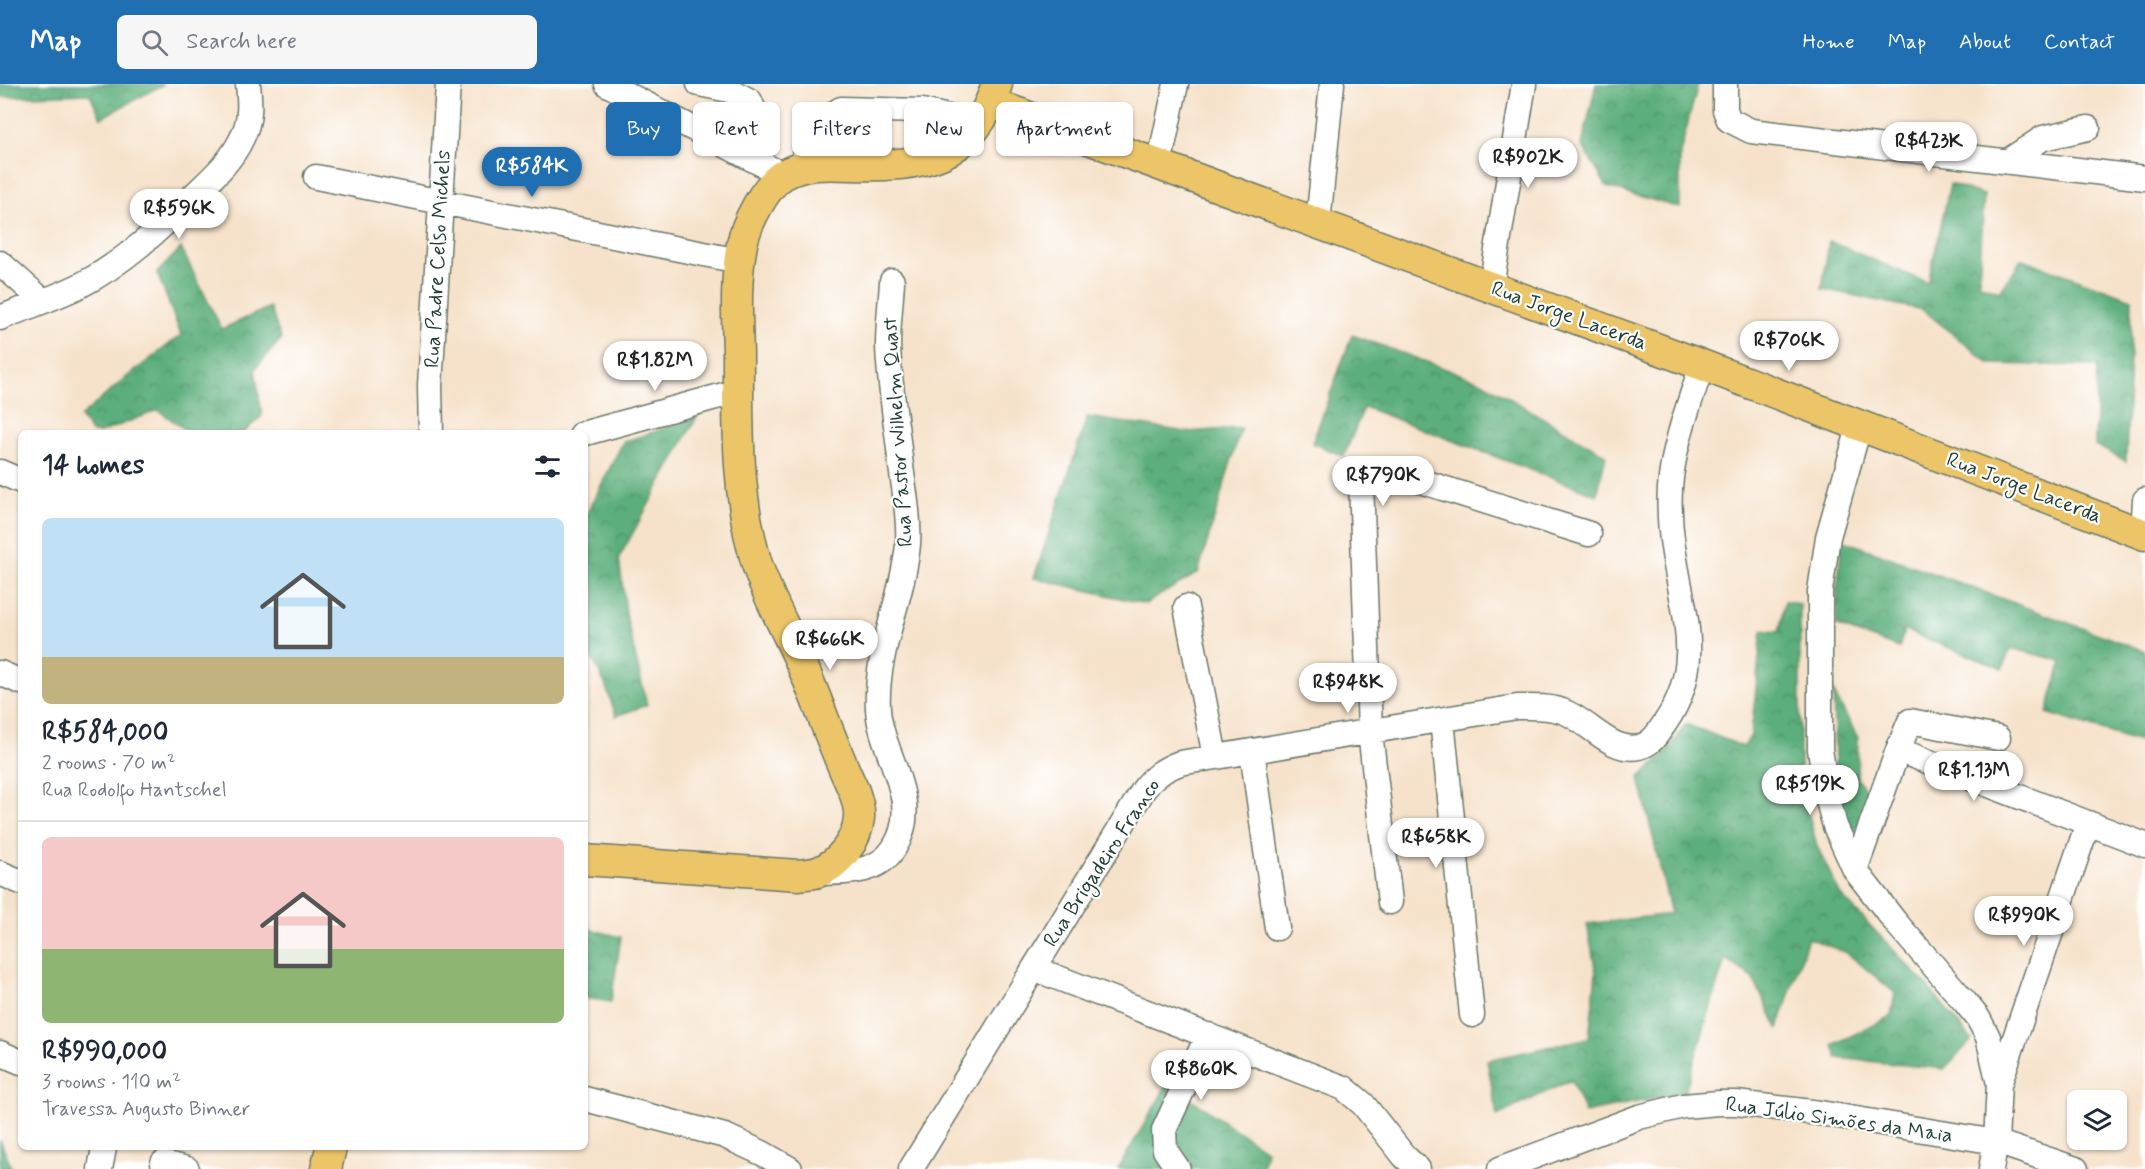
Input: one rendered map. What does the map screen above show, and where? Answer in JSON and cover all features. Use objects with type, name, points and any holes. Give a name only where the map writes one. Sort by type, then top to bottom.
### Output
[{"type":"main road","name":"Rua Jorge Lacerda","points":[[989,105],[1159,165],[1702,365],[2144,535]]},
{"type":"main road","points":[[588,860],[799,875],[816,873],[832,865],[854,838],[859,819],[859,806],[801,663],[782,625],[756,562],[743,498],[738,391],[739,261],[742,241],[760,202],[793,171],[827,164],[888,166],[933,158],[958,146],[989,105]]},
{"type":"main road","points":[[326,1169],[331,1150]]},
{"type":"street","points":[[0,318],[81,285],[122,259],[163,226],[220,170],[234,153],[250,117],[248,84]]},
{"type":"street","name":"Rua Padre Celso Michels","points":[[431,430],[430,386],[448,84]]},
{"type":"street","points":[[607,84],[754,160],[793,171],[814,131],[828,117],[841,110],[921,111],[952,118],[989,105]]},
{"type":"street","points":[[699,84],[729,90],[750,101],[757,118],[754,160]]},
{"type":"street","points":[[1159,165],[1176,84]]},
{"type":"street","points":[[1318,223],[1332,84]]},
{"type":"street","points":[[1491,287],[1524,84]]},
{"type":"street","points":[[1725,84],[1725,110],[1729,120],[1751,131],[2145,178]]},
{"type":"street","points":[[2008,162],[2043,138],[2088,128]]},
{"type":"street","points":[[316,177],[739,261]]},
{"type":"street","points":[[0,263],[43,300]]},
{"type":"street","name":"Rua Pastor Wilhelm Quast","points":[[816,873],[853,872],[878,865],[894,848],[900,837],[905,818],[903,794],[883,735],[878,709],[880,670],[908,543],[889,357],[892,281]]},
{"type":"street","name":"Rua Brigadeiro Franco","points":[[911,1169],[1151,780],[1168,767],[1215,757],[1533,707],[1563,711],[1626,747],[1644,745],[1653,740],[1681,695],[1688,666],[1688,633],[1671,528],[1671,485],[1681,431],[1702,365]]},
{"type":"street","points":[[588,432],[738,391]]},
{"type":"street","points":[[1860,424],[1828,537],[1820,591],[1819,713],[1823,774],[1834,826],[1856,870],[1878,900],[1978,1018],[1988,1037],[1995,1056],[1999,1084],[1996,1142],[1991,1169]]},
{"type":"street","points":[[1390,902],[1370,732],[1361,481],[1365,472],[1371,470],[1390,472],[1589,534]]},
{"type":"street","points":[[0,472],[18,480]]},
{"type":"street","points":[[2144,535],[2145,500]]},
{"type":"street","points":[[1186,606],[1215,757]]},
{"type":"street","points":[[0,673],[18,681]]},
{"type":"street","points":[[1442,720],[1472,1015]]},
{"type":"street","points":[[1856,870],[1910,721],[1998,738]]},
{"type":"street","points":[[1898,750],[2145,845]]},
{"type":"street","points":[[1252,752],[1277,928]]},
{"type":"street","points":[[1999,1084],[2088,823]]},
{"type":"street","points":[[0,873],[18,881]]},
{"type":"street","points":[[1035,969],[1344,1088],[1363,1104],[1404,1156],[1418,1169]]},
{"type":"street","points":[[1178,1169],[1165,1150],[1164,1130],[1208,1035]]},
{"type":"street","points":[[0,1053],[18,1061]]},
{"type":"street","points":[[588,1100],[725,1136],[790,1169]]},
{"type":"street","name":"Rua Júlio Simões da Maia","points":[[1500,1169],[1639,1117],[1702,1103],[1736,1103],[1792,1109],[1996,1142],[2076,1169]]},
{"type":"street","points":[[100,1169],[104,1150]]},
{"type":"street","points":[[163,1163],[187,1169]]},
{"type":"green space","points":[[0,84],[164,84],[101,118],[90,94],[0,97]]},
{"type":"green space","points":[[1596,84],[1698,84],[1680,153],[1680,208],[1607,187],[1582,145]]},
{"type":"green space","points":[[1950,184],[1984,195],[1979,284],[2000,291],[2022,259],[2132,299],[2126,461],[2095,445],[2097,366],[1990,364],[1923,310],[1822,289],[1829,241],[1928,283]]},
{"type":"green space","points":[[181,248],[222,329],[270,307],[281,339],[255,369],[262,416],[246,430],[186,430],[158,410],[108,430],[90,430],[80,417],[181,335],[157,273]]},
{"type":"green space","points":[[1352,335],[1482,382],[1606,455],[1597,495],[1364,407],[1344,456],[1312,443]]},
{"type":"green space","points":[[697,417],[619,558],[627,620],[647,705],[616,716],[605,684],[588,650],[588,511],[623,442]]},
{"type":"green space","points":[[1087,417],[1187,432],[1241,428],[1198,573],[1145,604],[1034,578]]},
{"type":"green space","points":[[1842,540],[2145,651],[2145,744],[2047,713],[2062,661],[2010,648],[2003,669],[1904,630],[1899,648],[1837,626],[1837,589]]},
{"type":"green space","points":[[1785,601],[1800,604],[1800,782],[1817,846],[1840,894],[1926,984],[1972,1040],[1944,1069],[1837,1058],[1833,1045],[1891,1016],[1895,993],[1847,953],[1808,938],[1778,1028],[1752,977],[1725,959],[1685,1092],[1585,1113],[1571,1080],[1497,1116],[1487,1060],[1589,1038],[1596,973],[1587,924],[1671,914],[1639,778],[1663,756],[1686,724],[1744,747],[1751,735],[1762,630],[1779,632]]},
{"type":"green space","points":[[1833,691],[1858,738],[1857,778],[1871,797],[1853,835],[1836,795]]},
{"type":"green space","points":[[588,929],[621,937],[611,1002],[588,998]]},
{"type":"green space","points":[[1168,1083],[1267,1151],[1261,1169],[1118,1169]]},
{"type":"green space","points":[[0,1140],[12,1169],[0,1169]]}]
